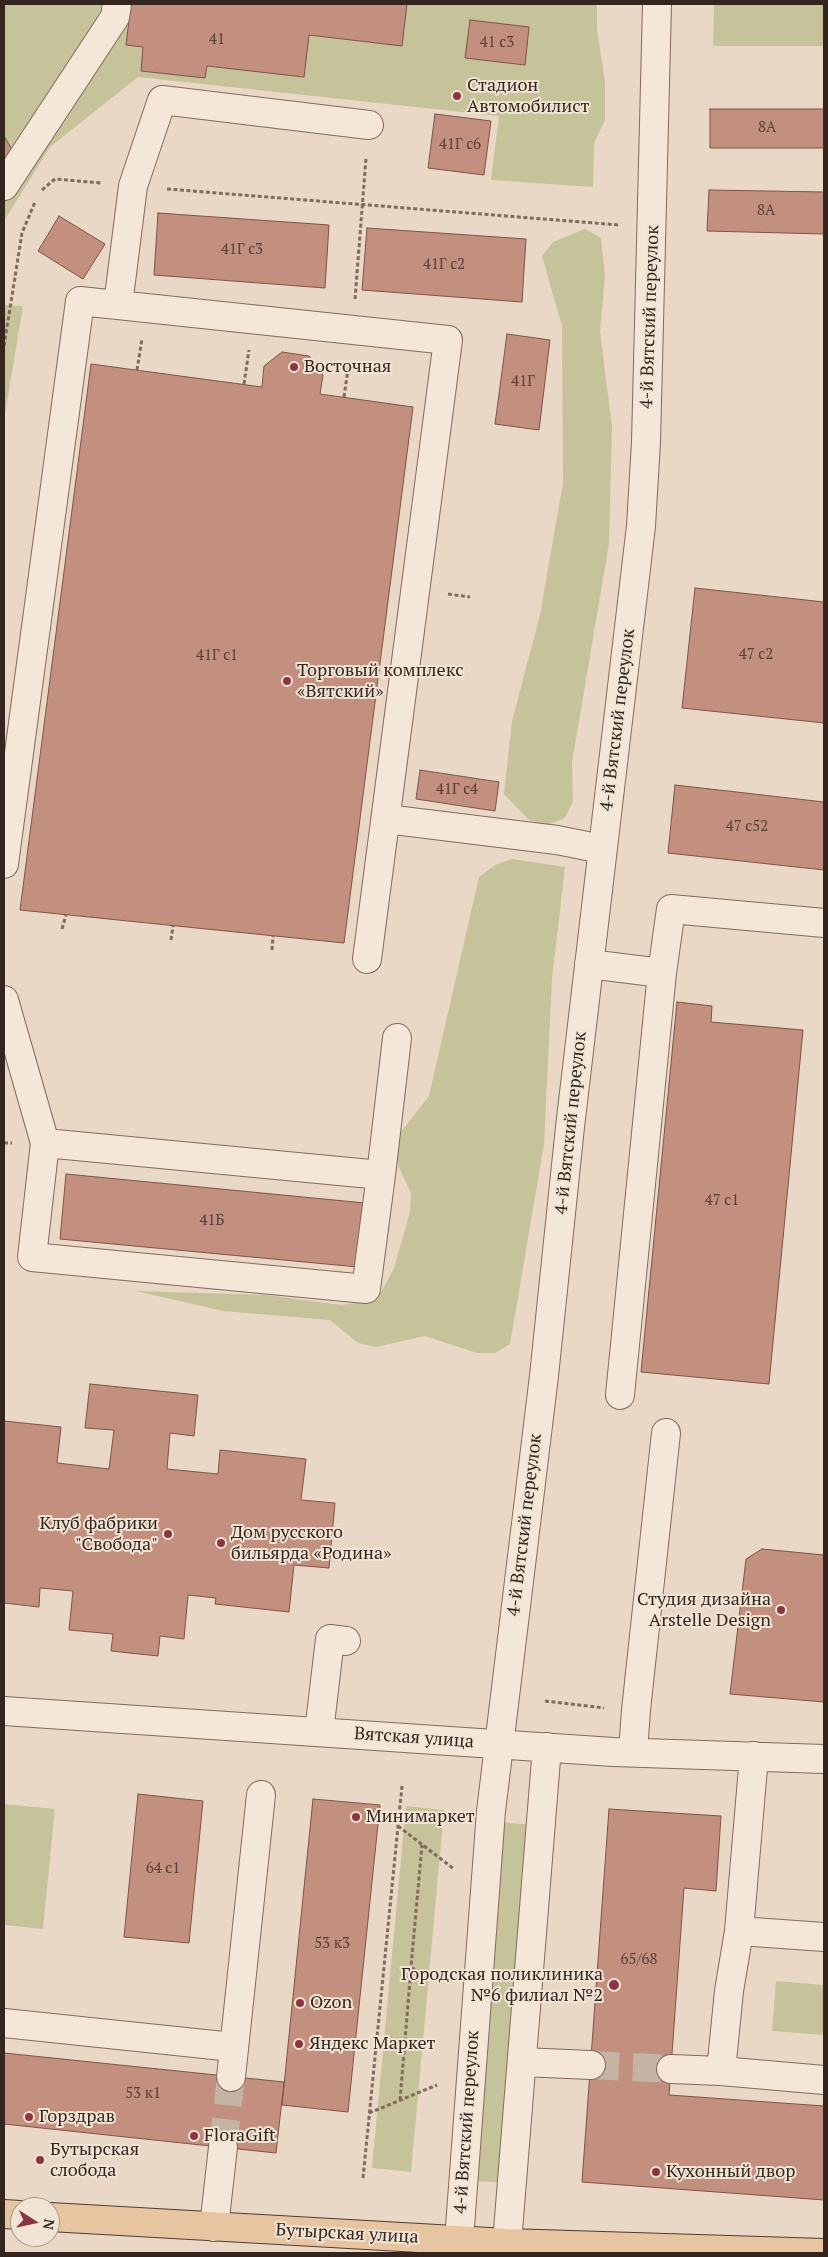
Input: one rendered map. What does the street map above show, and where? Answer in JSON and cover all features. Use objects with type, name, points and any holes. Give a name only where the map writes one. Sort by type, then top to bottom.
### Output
[{"type":"main road","name":"Бутырская улица","points":[[60,2218],[507,2243],[824,2253]]},
{"type":"street","points":[[4,186],[115,17],[117,4]]},
{"type":"street","name":"4-й Вятский переулок","points":[[459,2240],[484,1893],[499,1744],[544,1376],[602,849],[641,526],[646,442],[657,4]]},
{"type":"street","points":[[118,305],[133,186],[162,100],[369,125]]},
{"type":"street","points":[[4,864],[80,301],[448,340],[367,959]]},
{"type":"street","points":[[386,819],[558,840],[602,849]]},
{"type":"street","points":[[620,1396],[662,973],[671,909],[824,923]]},
{"type":"street","points":[[589,964],[662,973]]},
{"type":"street","points":[[4,1000],[45,1143],[32,1257],[366,1289],[397,1038]]},
{"type":"street","points":[[45,1143],[381,1175]]},
{"type":"street","points":[[633,1752],[666,1433]]},
{"type":"street","points":[[319,1732],[330,1639],[346,1642]]},
{"type":"street","name":"Вятская улица","points":[[4,1711],[547,1747],[824,1760]]},
{"type":"street","points":[[507,2243],[547,1747]]},
{"type":"street","points":[[721,2071],[729,1991],[739,1931],[754,1756]]},
{"type":"street","points":[[231,2077],[261,1794]]},
{"type":"street","points":[[739,1931],[824,1937]]},
{"type":"street","points":[[4,2023],[234,2047]]},
{"type":"street","points":[[522,2062],[591,2065]]},
{"type":"street","points":[[671,2069],[721,2071],[824,2080]]},
{"type":"street","points":[[214,2227],[223,2147]]},
{"type":"path","points":[[344,397],[353,330],[369,125]]},
{"type":"path","points":[[4,346],[22,232],[38,193],[55,179],[652,227]]},
{"type":"path","points":[[62,928],[66,915]]},
{"type":"path","points":[[171,940],[173,926]]},
{"type":"path","points":[[272,950],[273,936]]},
{"type":"path","points":[[545,1701],[614,1709]]},
{"type":"path","points":[[363,2178],[402,1786]]},
{"type":"path","points":[[398,1825],[484,1893]]},
{"type":"path","points":[[411,1967],[422,1845]]},
{"type":"path","points":[[410,1980],[406,1978],[404,1972],[411,1967]]},
{"type":"path","points":[[400,2100],[410,1980],[416,1975],[416,1971],[411,1967]]},
{"type":"shaded area","name":"Стадион Автомобилист","points":[[4,4],[597,4],[597,29],[605,83],[605,120],[594,143],[593,187],[491,180],[499,116],[138,77],[50,147],[4,221]]},
{"type":"shaded area","points":[[714,4],[824,4],[824,46],[713,46]]},
{"type":"shaded area","points":[[585,229],[601,238],[605,275],[600,331],[612,427],[609,543],[572,763],[573,802],[564,819],[546,825],[529,820],[504,794],[512,721],[540,615],[563,483],[562,326],[542,256],[553,242]]},
{"type":"shaded area","points":[[4,305],[23,306],[4,420]]},
{"type":"shaded area","points":[[512,859],[565,867],[552,979],[544,1144],[510,1344],[495,1353],[477,1353],[425,1336],[376,1347],[358,1343],[330,1320],[223,1311],[136,1291],[267,1295],[341,1305],[377,1300],[394,1268],[410,1212],[411,1193],[395,1159],[394,1141],[429,1096],[479,877],[495,865]]},
{"type":"shaded area","points":[[4,1804],[55,1809],[43,1929],[4,1925]]},
{"type":"shaded area","points":[[406,1806],[444,1810],[411,2172],[372,2168]]},
{"type":"shaded area","points":[[499,1822],[533,1825],[507,2183],[473,2181]]},
{"type":"shaded area","points":[[776,1981],[824,1985],[824,2035],[772,2031]]},
{"type":"building","points":[[131,4],[407,4],[402,46],[309,35],[304,77],[207,66],[205,78],[141,71],[143,47],[126,45]]},
{"type":"building","points":[[470,20],[529,27],[525,65],[465,58]]},
{"type":"building","points":[[710,109],[824,109],[824,148],[710,148]]},
{"type":"building","points":[[435,114],[491,121],[484,175],[428,168]]},
{"type":"building","points":[[4,136],[17,158],[4,166]]},
{"type":"building","points":[[709,190],[824,192],[824,234],[707,231]]},
{"type":"building","points":[[158,213],[329,225],[325,288],[154,275]]},
{"type":"building","points":[[59,216],[105,244],[83,279],[38,251]]},
{"type":"building","points":[[367,228],[526,239],[522,302],[362,290]]},
{"type":"building","points":[[507,334],[550,340],[539,430],[495,424]]},
{"type":"building","points":[[282,352],[309,356],[323,375],[320,394],[413,407],[344,943],[20,910],[91,364],[262,387],[264,366]]},
{"type":"building","points":[[695,588],[824,602],[824,723],[682,708]]},
{"type":"building","points":[[420,770],[499,782],[495,811],[416,799]]},
{"type":"building","points":[[675,785],[824,802],[824,870],[668,853]]},
{"type":"building","points":[[677,1002],[712,1006],[711,1022],[803,1030],[769,1384],[641,1372]]},
{"type":"building","points":[[66,1174],[365,1203],[358,1267],[60,1239]]},
{"type":"building","name":"Клуб фабрики \"Свобода\"","points":[[90,1384],[198,1395],[194,1436],[170,1433],[167,1469],[218,1474],[220,1450],[306,1459],[301,1500],[335,1503],[329,1568],[294,1565],[289,1612],[215,1604],[216,1598],[188,1595],[184,1639],[160,1636],[158,1656],[111,1651],[113,1634],[69,1630],[73,1591],[40,1588],[39,1607],[4,1603],[4,1421],[61,1427],[57,1463],[109,1469],[114,1430],[85,1428]]},
{"type":"building","points":[[762,1549],[824,1555],[824,1702],[730,1694],[746,1559]]},
{"type":"building","points":[[138,1794],[203,1801],[189,1943],[124,1937]]},
{"type":"building","points":[[313,1799],[380,1805],[348,2112],[282,2105]]},
{"type":"building","points":[[609,1809],[721,1816],[716,1891],[684,1888],[669,2095],[824,2106],[824,2200],[582,2182]]},
{"type":"building","points":[[4,2053],[284,2082],[276,2153],[4,2124]]},
{"type":"tunnel","points":[[591,2065],[671,2069]]},
{"type":"tunnel","points":[[223,2147],[231,2077]]},
{"type":"place","name":"Стадион Автомобилист","points":[[457,96]]},
{"type":"place","name":"Восточная","points":[[294,367]]},
{"type":"place","name":"Торговый комплекс «Вятский»","points":[[287,681]]},
{"type":"place","name":"Клуб фабрики \"Свобода\"","points":[[168,1534]]},
{"type":"place","name":"Дом русского бильярда «Родина»","points":[[221,1543]]},
{"type":"place","name":"Студия дизайна Arstelle Design","points":[[781,1610]]},
{"type":"place","name":"Минимаркет","points":[[356,1817]]},
{"type":"place","name":"Городская поликлиника №6 филиал №2","points":[[614,1985]]},
{"type":"place","name":"Ozon","points":[[300,2003]]},
{"type":"place","name":"Яндекс Маркет","points":[[299,2044]]},
{"type":"place","name":"Горздрав","points":[[29,2117]]},
{"type":"place","name":"FloraGift","points":[[194,2136]]},
{"type":"place","name":"Бутырская слобода","points":[[40,2160]]},
{"type":"place","name":"Кухонный двор","points":[[656,2172]]}]
